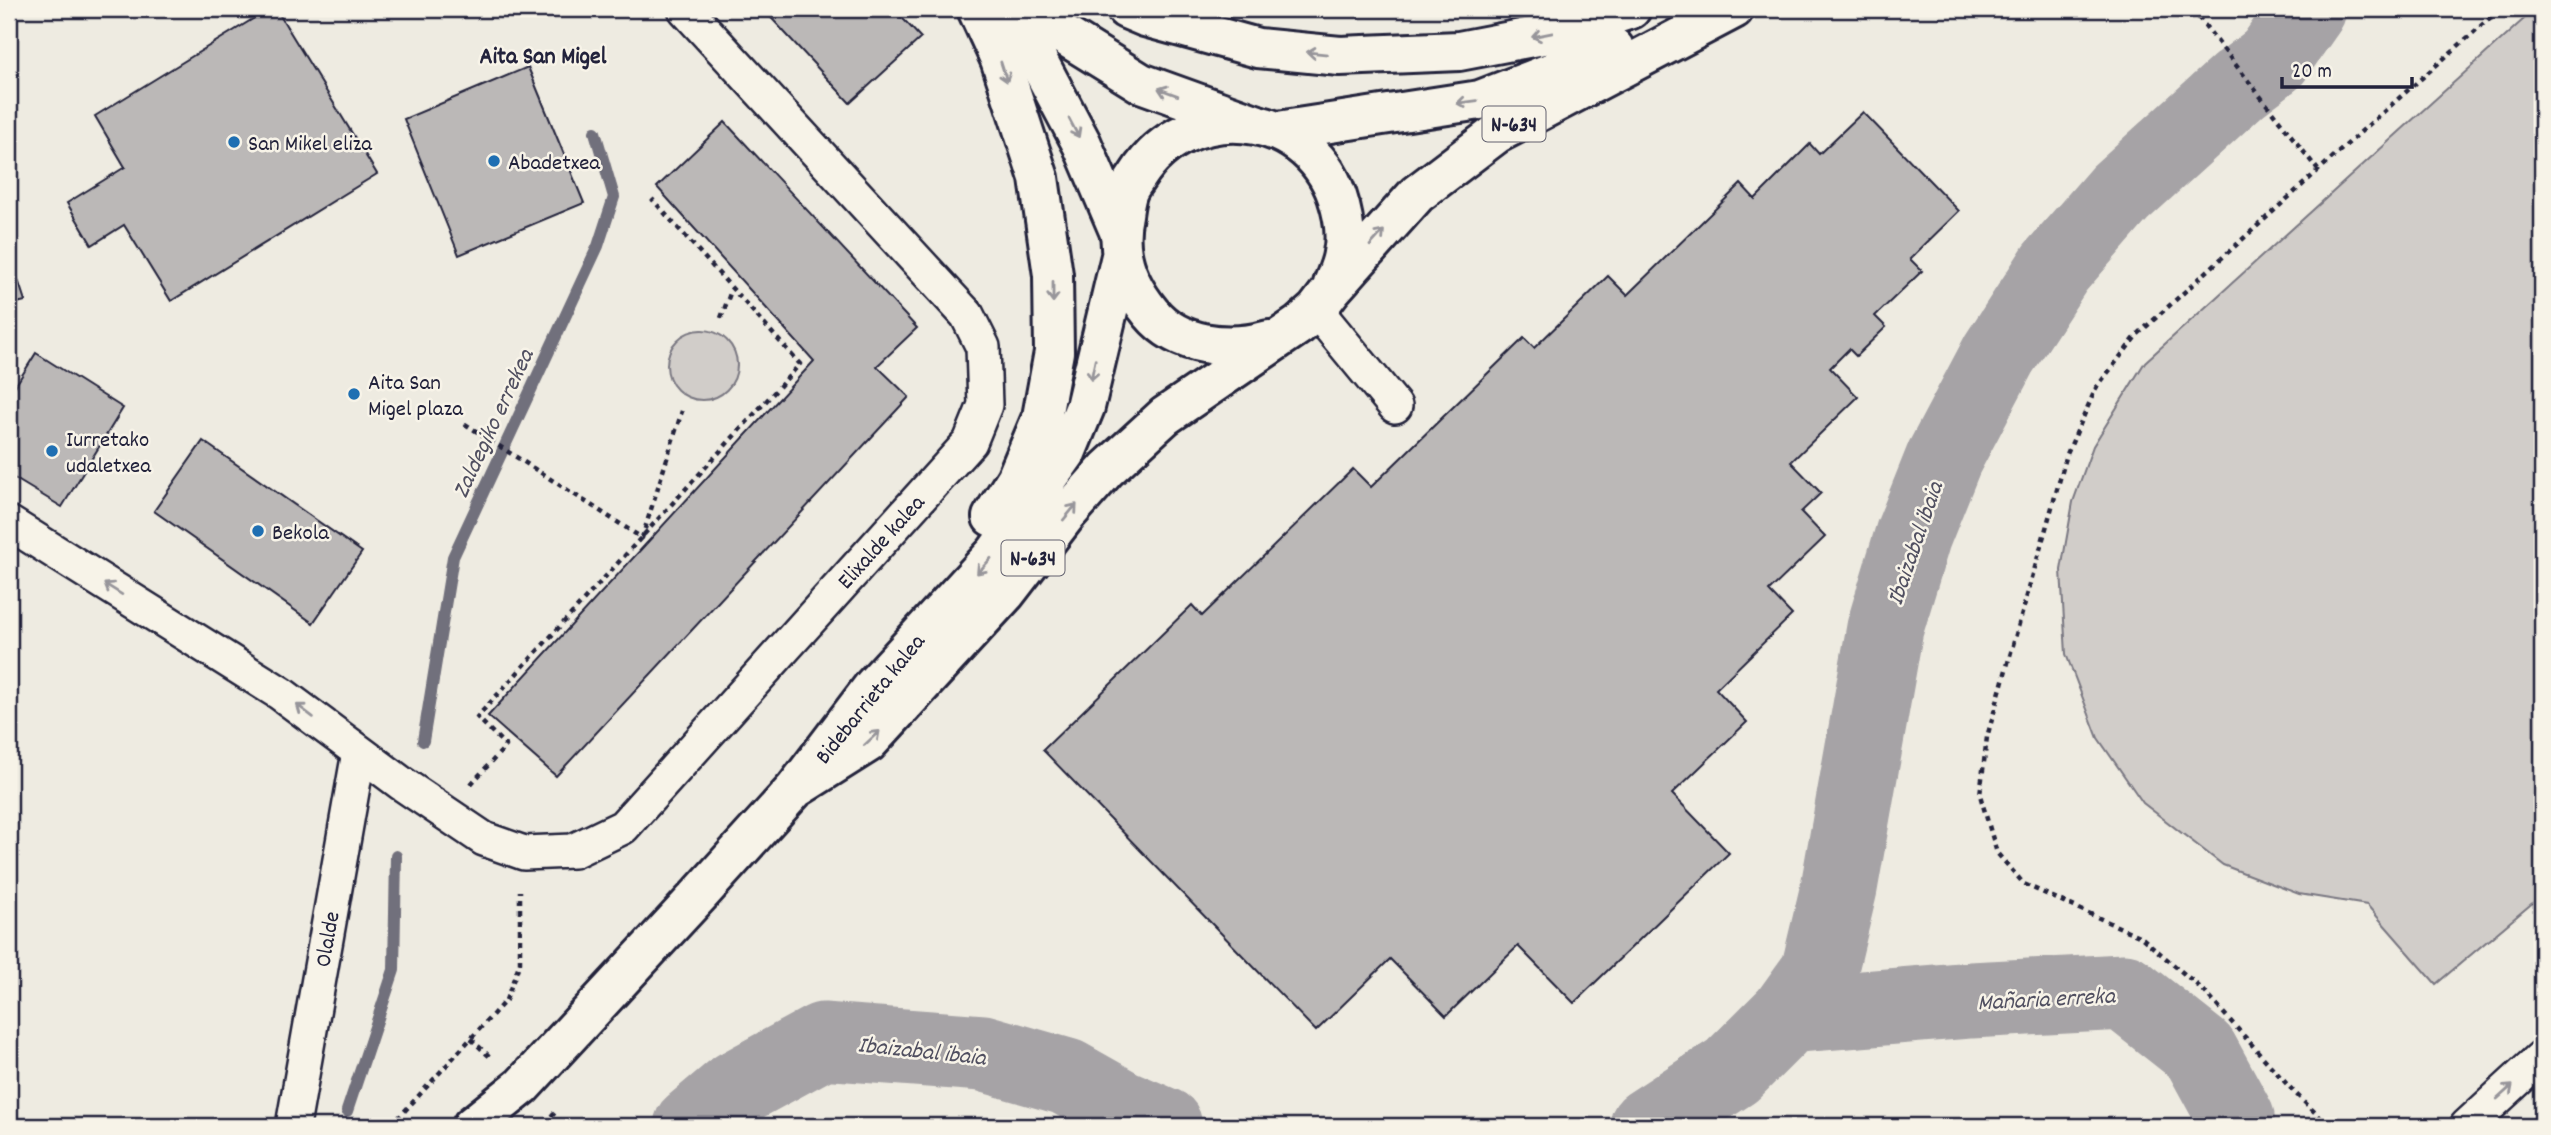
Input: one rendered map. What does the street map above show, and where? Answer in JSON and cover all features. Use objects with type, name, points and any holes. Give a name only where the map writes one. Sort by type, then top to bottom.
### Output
[{"type":"main road","points":[[795,789],[877,645],[987,524],[1016,479],[1042,417],[1054,352],[1053,288],[1039,178],[1000,59],[977,9]]},
{"type":"main road","points":[[997,9],[1037,59],[1082,144],[1120,244]]},
{"type":"main road","points":[[1033,9],[1054,29],[1141,83],[1266,127],[1310,152],[1332,181],[1344,216],[1343,253],[1324,300]]},
{"type":"main road","points":[[1126,9],[1144,17],[1258,48],[1340,56],[1459,51],[1564,31],[1631,9]]},
{"type":"main road","name":"N-634","points":[[1280,337],[1247,346],[1213,346],[1181,335],[1153,316],[1133,288],[1120,244],[1127,193],[1148,160],[1179,135],[1216,123],[1266,127],[1480,100],[1713,9]]},
{"type":"main road","name":"N-634","points":[[795,789],[867,743],[1006,593],[1067,514],[1107,469],[1165,416],[1299,325],[1417,194],[1496,134],[1734,9]]},
{"type":"main road","name":"Bidebarrieta kalea","points":[[522,1086],[795,789],[874,685],[996,552],[1066,453],[1085,407],[1120,244]]},
{"type":"main road","name":"N-634","points":[[472,1126],[522,1086]]},
{"type":"main road","name":"N-634","points":[[495,1126],[522,1086]]},
{"type":"street","name":"Elixalde kalea","points":[[359,752],[484,839],[524,853],[573,851],[622,827],[970,442],[985,405],[984,347],[967,315],[685,9]]},
{"type":"street","points":[[1324,300],[1395,406]]},
{"type":"street","points":[[9,523],[280,693],[359,752]]},
{"type":"street","name":"Olalde","points":[[293,1126],[359,752]]},
{"type":"street","points":[[2467,1126],[2542,1057]]},
{"type":"path","points":[[2193,9],[2318,170]]},
{"type":"path","points":[[2329,1126],[2294,1092],[2203,990],[2141,937],[2024,884],[1997,853],[1980,795],[1987,737],[2067,454],[2096,388],[2137,335],[2500,9]]},
{"type":"path","points":[[468,788],[506,746],[478,717],[800,365],[652,199]]},
{"type":"path","points":[[721,318],[732,288]]},
{"type":"path","points":[[642,538],[682,411]]},
{"type":"path","points":[[465,424],[642,538]]},
{"type":"shaded area","points":[[2535,9],[2542,9],[2542,895],[2436,984],[2367,905],[2299,894],[2223,865],[2143,803],[2098,738],[2066,654],[2061,570],[2073,502],[2093,446],[2145,362]]},
{"type":"shaded area","points":[[709,330],[722,336],[731,345],[735,351],[735,379],[727,390],[716,398],[695,400],[677,390],[669,379],[667,358],[677,340],[688,332]]},
{"type":"building","name":"San Mikel eliza","points":[[269,9],[276,9],[377,174],[171,301],[124,225],[92,245],[67,203],[125,167],[95,116]]},
{"type":"building","points":[[763,9],[894,9],[921,38],[850,103]]},
{"type":"building","name":"Abadetxea","points":[[528,67],[584,203],[459,255],[404,119]]},
{"type":"building","points":[[1863,112],[1959,211],[1910,259],[1922,271],[1875,316],[1886,327],[1856,356],[1849,349],[1830,368],[1858,397],[1791,462],[1821,493],[1801,512],[1825,537],[1769,591],[1792,615],[1716,689],[1747,722],[1672,794],[1729,853],[1574,1003],[1518,946],[1446,1016],[1390,959],[1316,1031],[1043,750],[1192,605],[1202,616],[1353,469],[1371,487],[1524,338],[1534,348],[1608,276],[1627,295],[1741,184],[1755,199],[1810,144],[1819,154]]},
{"type":"building","points":[[725,122],[917,328],[877,366],[909,397],[556,776],[488,716],[814,361],[657,187]]},
{"type":"building","points":[[9,252],[25,301],[9,305]]},
{"type":"building","name":"Iurretako udaletxea","points":[[36,353],[123,408],[62,507],[9,475],[9,396]]},
{"type":"building","name":"Bekola","points":[[203,441],[362,552],[313,623],[154,511]]},
{"type":"waterway","name":"Ibaizabal ibaia","points":[[1648,1126],[1732,1071],[1788,1015],[1819,972],[1839,888],[1885,628],[1913,535],[1944,458],[1999,354],[2055,268],[2120,193],[2239,85],[2273,59],[2308,9]]},
{"type":"waterway","name":"Zaldegiko errekea","points":[[423,741],[453,557],[598,246],[614,197],[595,132]]},
{"type":"waterway","name":"Zaldegiko errekea","points":[[347,1111],[394,970],[396,856]]},
{"type":"waterway","name":"Mañaria erreka","points":[[1788,1015],[1971,1000],[2124,992],[2200,1052],[2236,1118],[2233,1126]]},
{"type":"waterway","name":"Ibaizabal ibaia","points":[[692,1126],[737,1088],[823,1041],[983,1053],[1067,1077],[1122,1108],[1164,1126]]},
{"type":"place","name":"San Mikel eliza","points":[[234,142]]},
{"type":"place","name":"Abadetxea","points":[[494,161]]},
{"type":"place","name":"Aita San Migel plaza","points":[[354,394]]},
{"type":"place","name":"Iurretako udaletxea","points":[[52,451]]},
{"type":"place","name":"Bekola","points":[[258,531]]},
{"type":"district","name":"Aita San Migel","points":[[543,55]]}]
